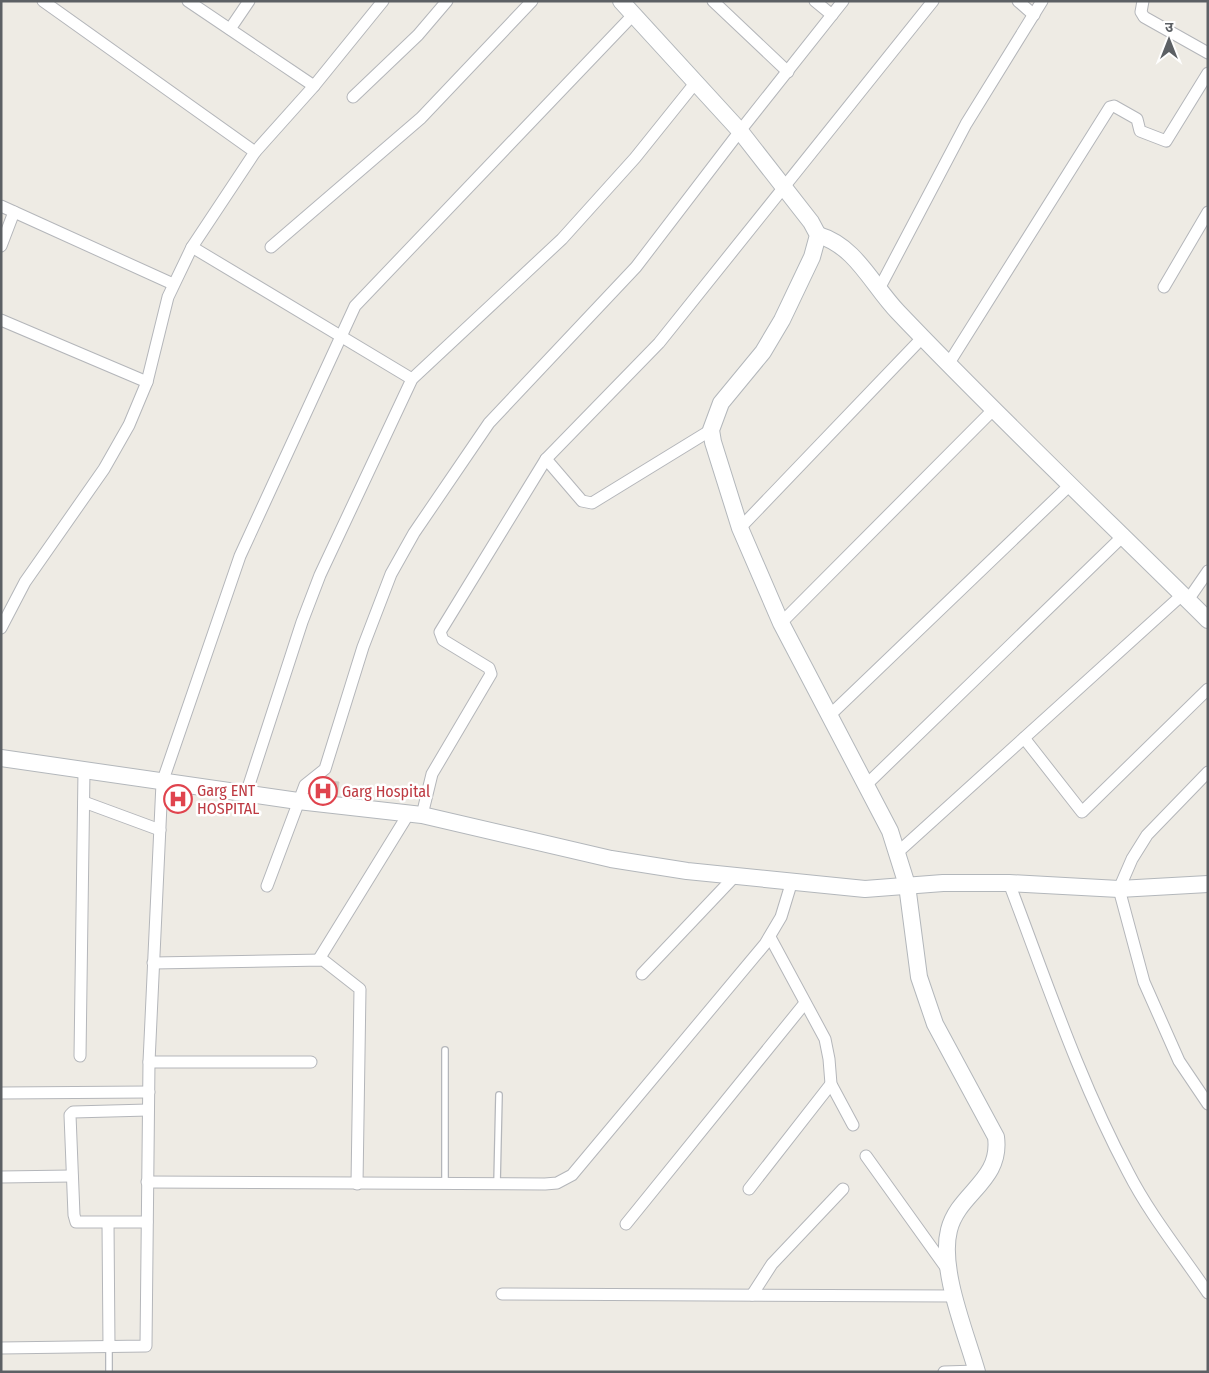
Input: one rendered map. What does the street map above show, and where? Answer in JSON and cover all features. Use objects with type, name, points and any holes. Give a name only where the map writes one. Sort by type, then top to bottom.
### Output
[{"type":"street","points":[[44,1],[256,152]]},
{"type":"street","points":[[188,1],[314,86]]},
{"type":"street","points":[[230,29],[249,1]]},
{"type":"street","points":[[1,628],[25,582],[46,548],[104,469],[129,424],[147,382],[173,284],[192,247],[256,152],[314,86],[383,1]]},
{"type":"street","points":[[353,97],[418,35],[447,1]]},
{"type":"street","points":[[270,247],[421,118],[532,1]]},
{"type":"street","points":[[621,1],[740,131],[811,222],[818,235],[812,257],[782,320],[763,352],[721,403],[711,430],[740,528],[781,623],[890,831],[907,885],[919,977],[927,1004],[935,1024],[996,1137],[998,1151],[995,1162],[951,1223],[946,1249],[948,1271],[977,1372],[944,1372]]},
{"type":"street","points":[[713,1],[788,72]]},
{"type":"street","points":[[815,1],[832,15]]},
{"type":"street","points":[[267,886],[304,785],[325,769],[363,647],[392,574],[414,533],[489,423],[636,267],[843,1]]},
{"type":"street","points":[[319,959],[415,814],[432,774],[492,674],[489,668],[443,640],[440,632],[546,459],[659,343],[933,1]]},
{"type":"street","points":[[1018,1],[1034,15]]},
{"type":"street","points":[[879,288],[966,124],[1042,1]]},
{"type":"street","points":[[1143,1],[1141,12],[1144,17],[1208,53]]},
{"type":"street","points":[[1,1348],[146,1346],[149,1062],[162,783],[240,556],[356,306],[634,14]]},
{"type":"street","points":[[949,363],[1110,106],[1114,106],[1137,119],[1140,131],[1166,141],[1208,73]]},
{"type":"street","points":[[246,794],[302,622],[320,575],[412,379],[562,239],[635,158],[696,82]]},
{"type":"street","points":[[1,206],[173,284]]},
{"type":"street","points":[[1,246],[14,212]]},
{"type":"street","points":[[1164,287],[1203,231],[1208,212]]},
{"type":"street","points":[[818,235],[832,239],[844,247],[897,311],[1208,620]]},
{"type":"street","points":[[192,247],[412,379]]},
{"type":"street","points":[[1,320],[147,382]]},
{"type":"street","points":[[740,528],[923,337]]},
{"type":"street","points":[[781,623],[995,408]]},
{"type":"street","points":[[546,459],[582,500],[592,503],[711,430]]},
{"type":"street","points":[[830,716],[1071,484]]},
{"type":"street","points":[[866,785],[1124,536]]},
{"type":"street","points":[[897,853],[1024,738],[1185,598],[1208,571]]},
{"type":"street","points":[[1024,738],[1082,812],[1208,689]]},
{"type":"street","points":[[1,758],[162,783],[415,814],[611,859],[734,876],[865,889],[907,885],[1009,883],[1119,889],[1207,883]]},
{"type":"street","points":[[80,1056],[84,771]]},
{"type":"street","points":[[1208,772],[1147,835],[1132,859],[1119,889],[1144,982],[1179,1061],[1208,1104]]},
{"type":"street","points":[[84,802],[160,830]]},
{"type":"street","points":[[642,974],[734,876]]},
{"type":"street","points":[[147,1182],[558,1183],[572,1175],[770,937],[781,916],[792,882]]},
{"type":"street","points":[[1009,883],[1056,1008],[1128,1173],[1208,1293]]},
{"type":"street","points":[[770,937],[825,1039],[831,1084],[853,1125]]},
{"type":"street","points":[[153,962],[319,959],[328,962],[361,992],[357,1184]]},
{"type":"street","points":[[626,1224],[805,1003]]},
{"type":"street","points":[[149,1062],[311,1062]]},
{"type":"street","points":[[749,1189],[831,1084]]},
{"type":"street","points":[[1,1093],[149,1092]]},
{"type":"street","points":[[147,1222],[76,1222],[74,1215],[70,1115],[72,1112],[148,1110]]},
{"type":"street","points":[[866,1156],[948,1271]]},
{"type":"street","points":[[1,1177],[72,1176]]},
{"type":"street","points":[[752,1295],[772,1264],[843,1189]]},
{"type":"street","points":[[108,1223],[109,1346]]},
{"type":"street","points":[[502,1294],[955,1296]]},
{"type":"lane","points":[[445,1050],[445,1184]]},
{"type":"lane","points":[[497,1184],[499,1095]]},
{"type":"lane","points":[[109,1346],[109,1372]]},
{"type":"building","points":[[312,779],[339,782],[337,799],[311,796]]},
{"type":"building","points":[[170,789],[191,790],[190,805],[169,803]]},
{"type":"place","name":"Garg Hospital","points":[[323,791]]},
{"type":"place","name":"Garg ENT HOSPITAL","points":[[178,799]]}]
